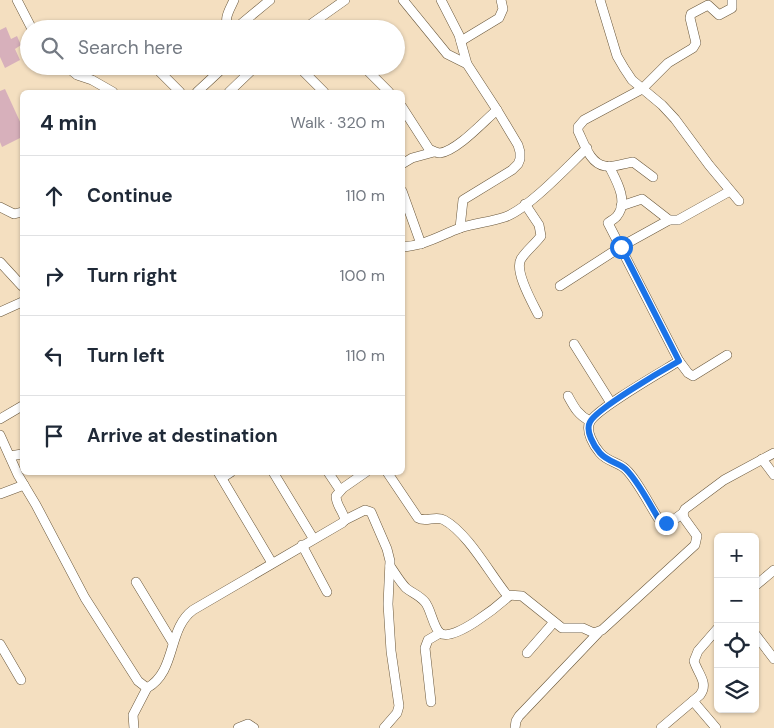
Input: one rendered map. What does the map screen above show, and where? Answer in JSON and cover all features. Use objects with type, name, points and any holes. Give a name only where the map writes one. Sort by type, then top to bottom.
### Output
[{"type":"street","points":[[17,0],[27,20]]},
{"type":"street","points":[[226,20],[234,0]]},
{"type":"street","points":[[246,20],[270,0]]},
{"type":"street","points":[[317,20],[345,0]]},
{"type":"street","points":[[403,0],[446,54],[467,64]]},
{"type":"street","points":[[441,0],[461,41],[467,64],[515,138],[520,152],[518,164],[512,170],[464,200],[460,228]]},
{"type":"street","points":[[461,41],[499,18],[503,9],[501,0]]},
{"type":"street","points":[[600,0],[617,56],[632,80],[674,119],[738,201]]},
{"type":"street","points":[[653,177],[633,162],[604,166],[593,159],[578,132],[580,124],[642,89],[668,63],[695,46],[691,14],[708,5],[719,15],[732,8],[732,0]]},
{"type":"street","points":[[77,75],[92,80],[110,90]]},
{"type":"street","points":[[163,75],[178,90]]},
{"type":"street","points":[[199,90],[215,75]]},
{"type":"street","points":[[231,90],[247,75]]},
{"type":"street","points":[[307,75],[322,90]]},
{"type":"street","points":[[372,75],[387,90]]},
{"type":"street","points":[[405,162],[412,158],[434,152],[441,153],[456,145],[497,110]]},
{"type":"street","points":[[405,112],[429,149],[434,152]]},
{"type":"street","points":[[405,247],[421,244],[460,228],[506,216],[525,204],[587,148]]},
{"type":"street","points":[[609,166],[620,189],[621,206],[618,215],[608,223],[679,361],[688,373],[693,376],[727,355]]},
{"type":"street","points":[[560,286],[621,247],[669,220],[678,220],[730,191]]},
{"type":"street","points":[[405,199],[421,244]]},
{"type":"street","points":[[621,206],[642,199],[669,220]]},
{"type":"street","points":[[525,204],[538,225],[541,236],[520,260],[518,266],[538,314]]},
{"type":"street","points":[[0,207],[14,214],[20,212]]},
{"type":"street","points":[[0,262],[20,284]]},
{"type":"street","points":[[0,312],[20,303]]},
{"type":"street","points":[[574,344],[611,403]]},
{"type":"street","points":[[679,361],[611,403],[590,421],[589,428],[596,447],[608,460],[624,467],[658,518],[666,523],[672,521],[691,504],[724,480],[774,452]]},
{"type":"street","points":[[568,396],[578,413],[590,421]]},
{"type":"street","points":[[0,419],[20,407]]},
{"type":"street","points":[[0,435],[24,486],[85,598],[138,681],[147,688]]},
{"type":"street","points":[[10,456],[20,454]]},
{"type":"street","points":[[762,459],[774,475]]},
{"type":"street","points":[[220,475],[272,563]]},
{"type":"street","points":[[275,475],[313,538]]},
{"type":"street","points":[[330,475],[340,490]]},
{"type":"street","points":[[345,520],[336,496],[340,490],[362,475]]},
{"type":"street","points":[[389,475],[418,518],[422,520],[442,519],[452,526],[464,536],[513,596],[525,598],[562,628],[580,628],[594,633],[598,632]]},
{"type":"street","points":[[0,494],[24,486]]},
{"type":"street","points":[[134,728],[133,715],[147,688],[158,678],[168,663],[181,621],[188,614],[313,538],[366,510],[371,512],[388,549],[390,566],[388,604],[391,651],[399,706],[397,713],[384,728]]},
{"type":"street","points":[[515,728],[519,716],[598,632],[695,545],[697,536],[684,518],[683,513]]},
{"type":"street","points":[[302,545],[327,592]]},
{"type":"street","points":[[390,566],[405,587],[424,600],[440,633]]},
{"type":"street","points":[[759,583],[774,570]]},
{"type":"street","points":[[136,582],[173,643]]},
{"type":"street","points":[[431,702],[425,648],[428,640],[440,633],[458,631],[513,596]]},
{"type":"street","points":[[527,653],[554,622]]},
{"type":"street","points":[[661,728],[700,695],[705,686],[694,661],[695,656],[714,633]]},
{"type":"street","points":[[759,639],[774,659]]},
{"type":"street","points":[[0,644],[21,680]]},
{"type":"street","points":[[693,701],[716,728]]},
{"type":"street","points":[[238,728],[248,724],[254,728]]},
{"type":"building","points":[[6,27],[11,39],[17,36],[20,43],[20,46],[15,49],[20,60],[5,68],[0,57],[0,30]]},
{"type":"building","points":[[5,89],[20,122],[20,138],[2,147],[0,142],[0,91]]},
{"type":"route","points":[[621,247],[679,361],[611,403],[590,421],[589,428],[591,437],[600,453],[608,460],[624,467],[658,518],[666,523]]}]
